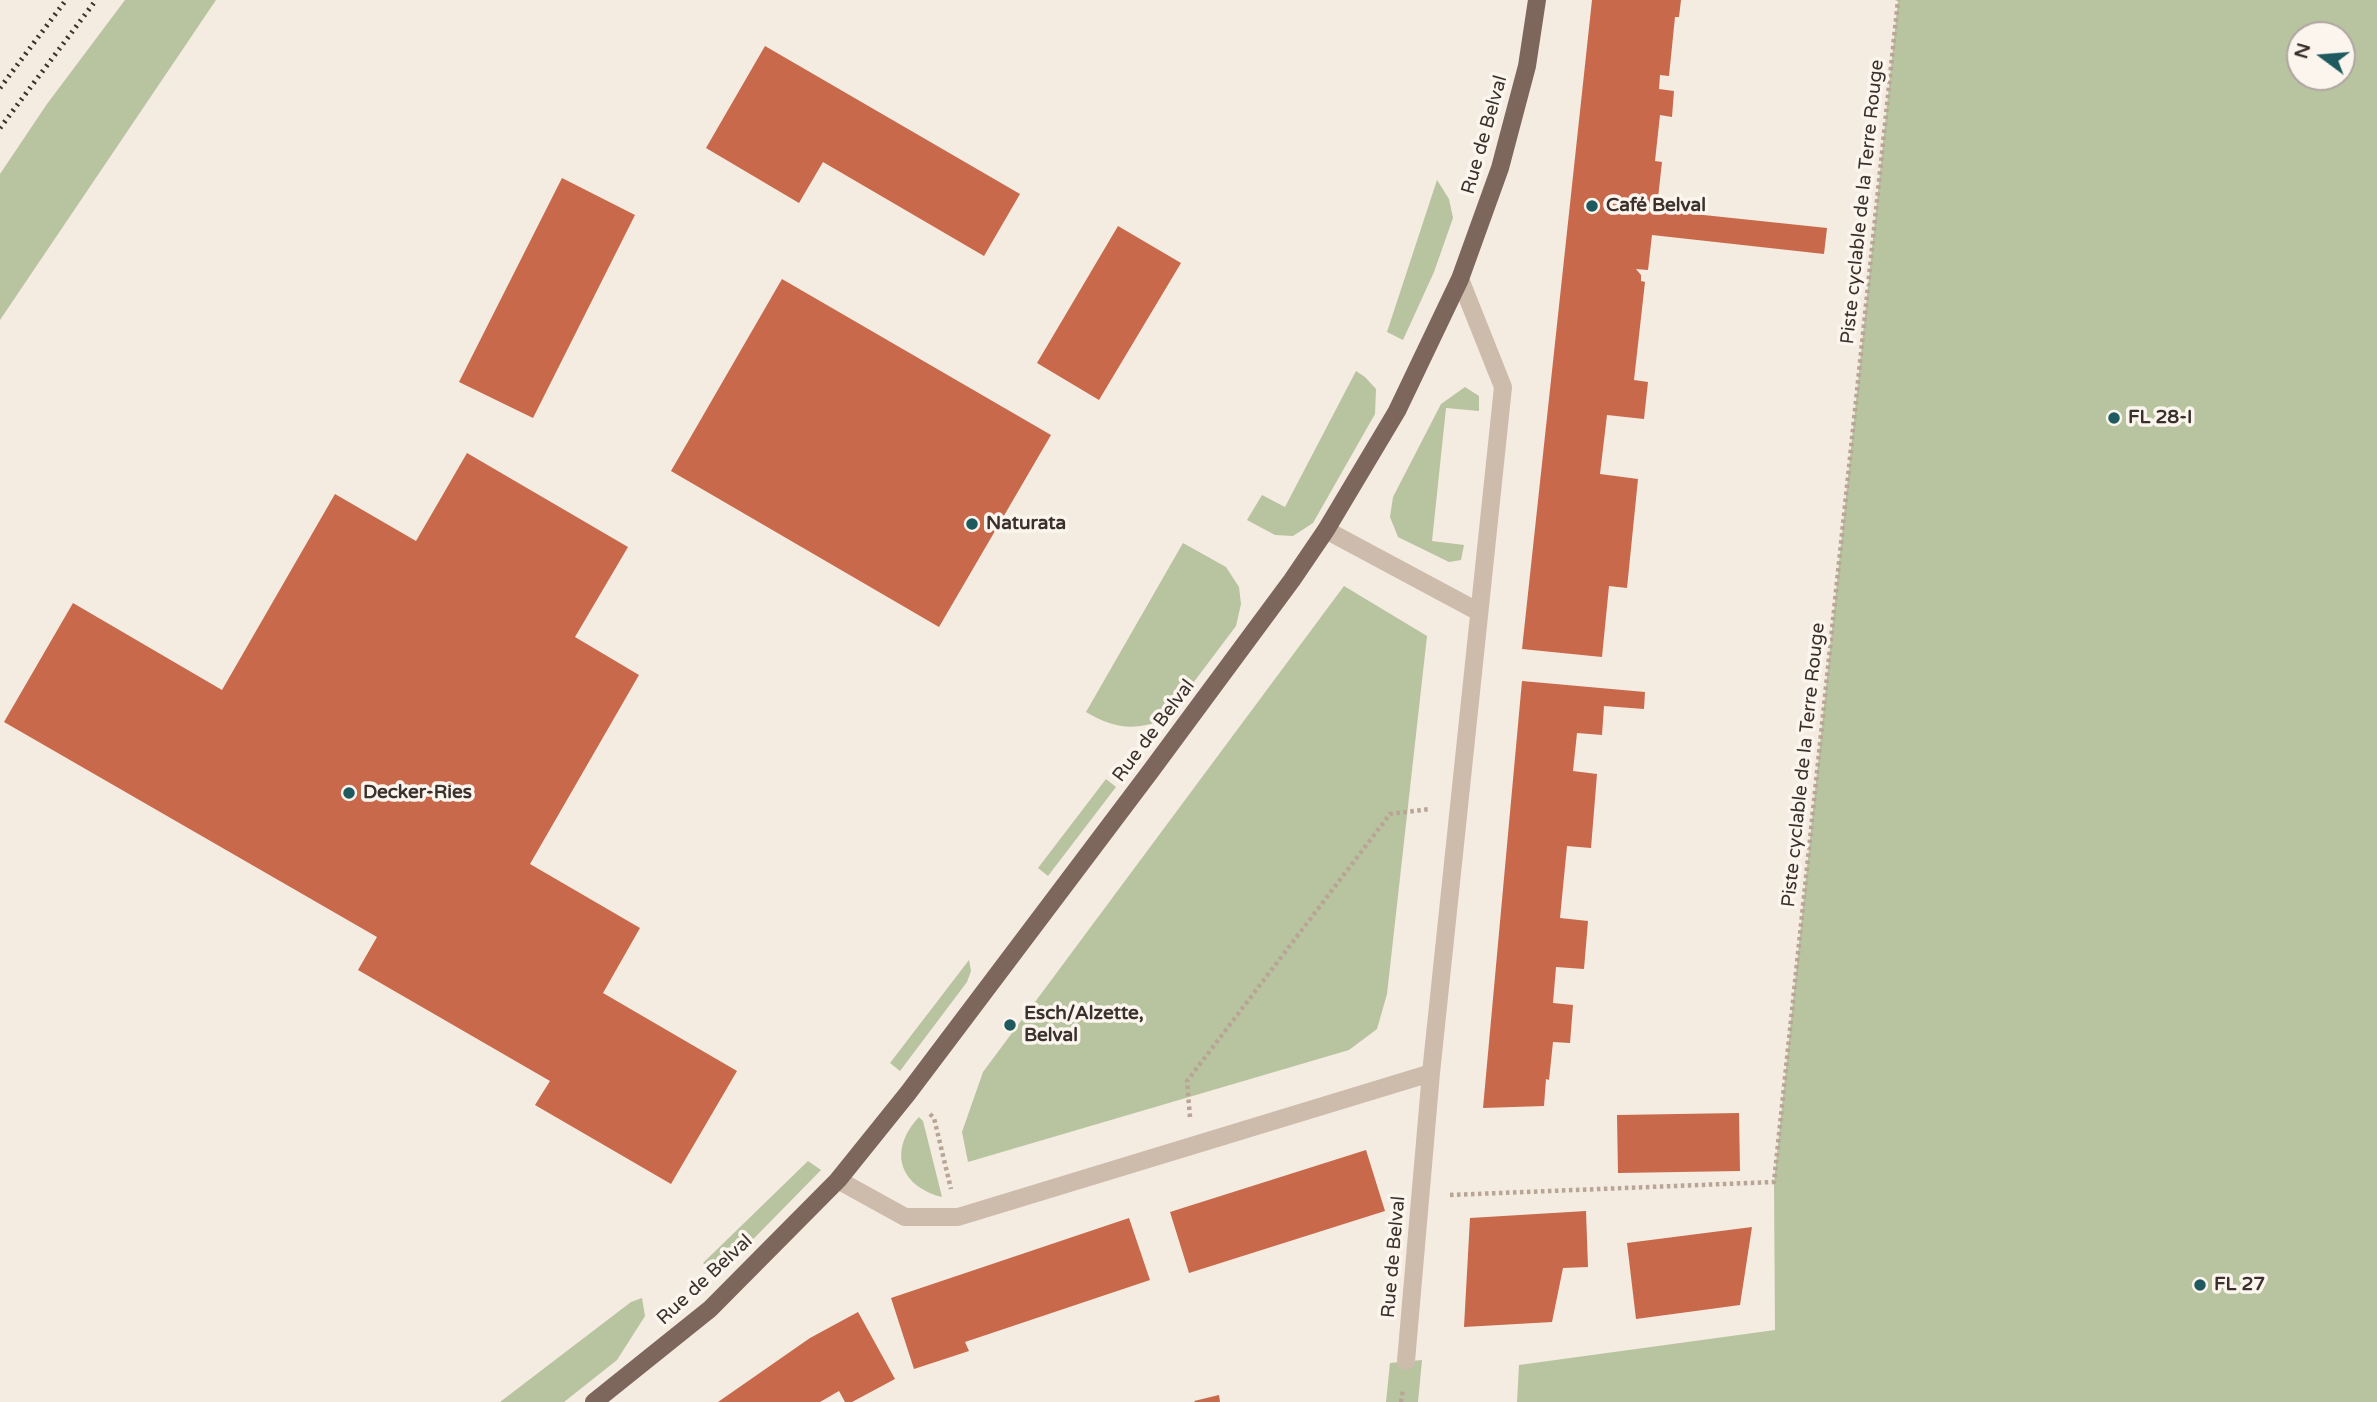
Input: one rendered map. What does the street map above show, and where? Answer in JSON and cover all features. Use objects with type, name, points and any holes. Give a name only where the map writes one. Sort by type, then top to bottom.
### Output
[{"type":"main road","name":"Rue de Belval","points":[[594,1402],[710,1309],[838,1180],[908,1093],[1150,772],[1326,530],[1396,411],[1460,279],[1500,168],[1527,66],[1537,0]]},
{"type":"street","name":"Rue de Belval","points":[[1406,1361],[1431,1073],[1503,387],[1460,279]]},
{"type":"street","points":[[1326,530],[1479,612]]},
{"type":"street","points":[[838,1180],[905,1217],[958,1217],[1431,1073]]},
{"type":"path","name":"Piste cyclable de la Terre Rouge","points":[[1421,1196],[1774,1182],[1898,0]]},
{"type":"path","points":[[1192,1145],[1187,1081],[1390,814],[1459,805]]},
{"type":"path","points":[[908,1093],[934,1118],[958,1217]]},
{"type":"green space","points":[[125,0],[216,0],[0,320],[0,174],[47,104]]},
{"type":"green space","points":[[1898,0],[2377,0],[2377,1402],[1517,1402],[1519,1365],[1775,1330],[1774,1182]]},
{"type":"green space","points":[[1437,180],[1449,199],[1453,218],[1434,272],[1403,340],[1387,332]]},
{"type":"green space","points":[[1356,371],[1376,389],[1375,414],[1313,523],[1293,536],[1275,535],[1247,520],[1262,495],[1285,507]]},
{"type":"green space","points":[[1465,387],[1479,396],[1479,411],[1446,408],[1432,541],[1464,545],[1461,560],[1449,562],[1398,537],[1390,517],[1393,497],[1441,404]]},
{"type":"green space","points":[[1183,543],[1226,567],[1239,587],[1241,604],[1236,626],[1166,719],[1134,727],[1116,725],[1096,718],[1086,712]]},
{"type":"green space","points":[[1344,586],[1427,636],[1387,994],[1377,1029],[1349,1050],[968,1162],[962,1132],[983,1072]]},
{"type":"green space","points":[[1106,779],[1116,787],[1048,876],[1038,868]]},
{"type":"green space","points":[[969,960],[971,971],[967,982],[900,1071],[890,1063]]},
{"type":"green space","points":[[919,1117],[923,1121],[942,1197],[927,1192],[916,1184],[903,1165],[903,1142]]},
{"type":"green space","points":[[808,1161],[821,1170],[719,1274],[703,1263]]},
{"type":"green space","points":[[642,1298],[645,1316],[617,1360],[564,1402],[500,1402],[631,1302]]},
{"type":"green space","points":[[1422,1360],[1418,1402],[1386,1402],[1390,1363]]},
{"type":"building","points":[[1592,0],[1681,0],[1679,17],[1675,17],[1669,76],[1660,75],[1659,89],[1674,91],[1672,117],[1660,115],[1655,161],[1662,162],[1658,198],[1676,200],[1675,212],[1827,228],[1824,254],[1652,235],[1648,270],[1636,269],[1641,275],[1641,281],[1645,282],[1634,380],[1648,382],[1644,419],[1607,415],[1600,474],[1638,479],[1627,588],[1609,586],[1602,657],[1522,649]]},
{"type":"building","points":[[765,46],[1020,194],[984,256],[823,162],[799,203],[706,148]]},
{"type":"building","points":[[562,178],[635,215],[533,418],[459,382]]},
{"type":"building","points":[[1118,226],[1181,263],[1099,400],[1037,363]]},
{"type":"building","points":[[782,279],[1051,435],[939,627],[671,471]]},
{"type":"building","name":"Decker-Ries","points":[[467,453],[628,547],[575,637],[639,675],[530,864],[640,928],[603,993],[737,1071],[671,1184],[535,1105],[550,1081],[358,970],[377,937],[4,722],[73,603],[222,690],[335,494],[416,541]]},
{"type":"building","points":[[1522,681],[1645,692],[1644,709],[1604,706],[1602,735],[1577,733],[1573,771],[1597,774],[1591,848],[1567,846],[1560,918],[1588,921],[1584,969],[1556,967],[1553,1003],[1573,1005],[1570,1043],[1553,1042],[1544,1106],[1483,1108]]},
{"type":"building","points":[[1739,1113],[1740,1171],[1618,1173],[1617,1115]]},
{"type":"building","points":[[1366,1150],[1385,1211],[1189,1273],[1170,1212]]},
{"type":"building","points":[[1586,1211],[1588,1267],[1563,1268],[1552,1322],[1464,1327],[1470,1218]]},
{"type":"building","points":[[1129,1218],[1150,1280],[965,1342],[969,1351],[914,1369],[891,1298]]},
{"type":"building","points":[[1752,1227],[1740,1305],[1636,1319],[1627,1243]]},
{"type":"building","points":[[858,1312],[895,1379],[852,1402],[845,1402],[839,1391],[820,1402],[718,1402],[810,1338]]},
{"type":"building","points":[[1219,1395],[1220,1402],[1194,1401]]},
{"type":"railway","points":[[0,88],[66,0]]},
{"type":"railway","points":[[0,128],[96,0]]},
{"type":"place","name":"Café Belval","points":[[1592,206]]},
{"type":"place","name":"FL 28-I","points":[[2114,418]]},
{"type":"place","name":"Naturata","points":[[972,524]]},
{"type":"place","name":"Decker-Ries","points":[[349,793]]},
{"type":"place","name":"Esch/Alzette, Belval","points":[[1010,1025]]},
{"type":"place","name":"FL 27","points":[[2200,1285]]}]
